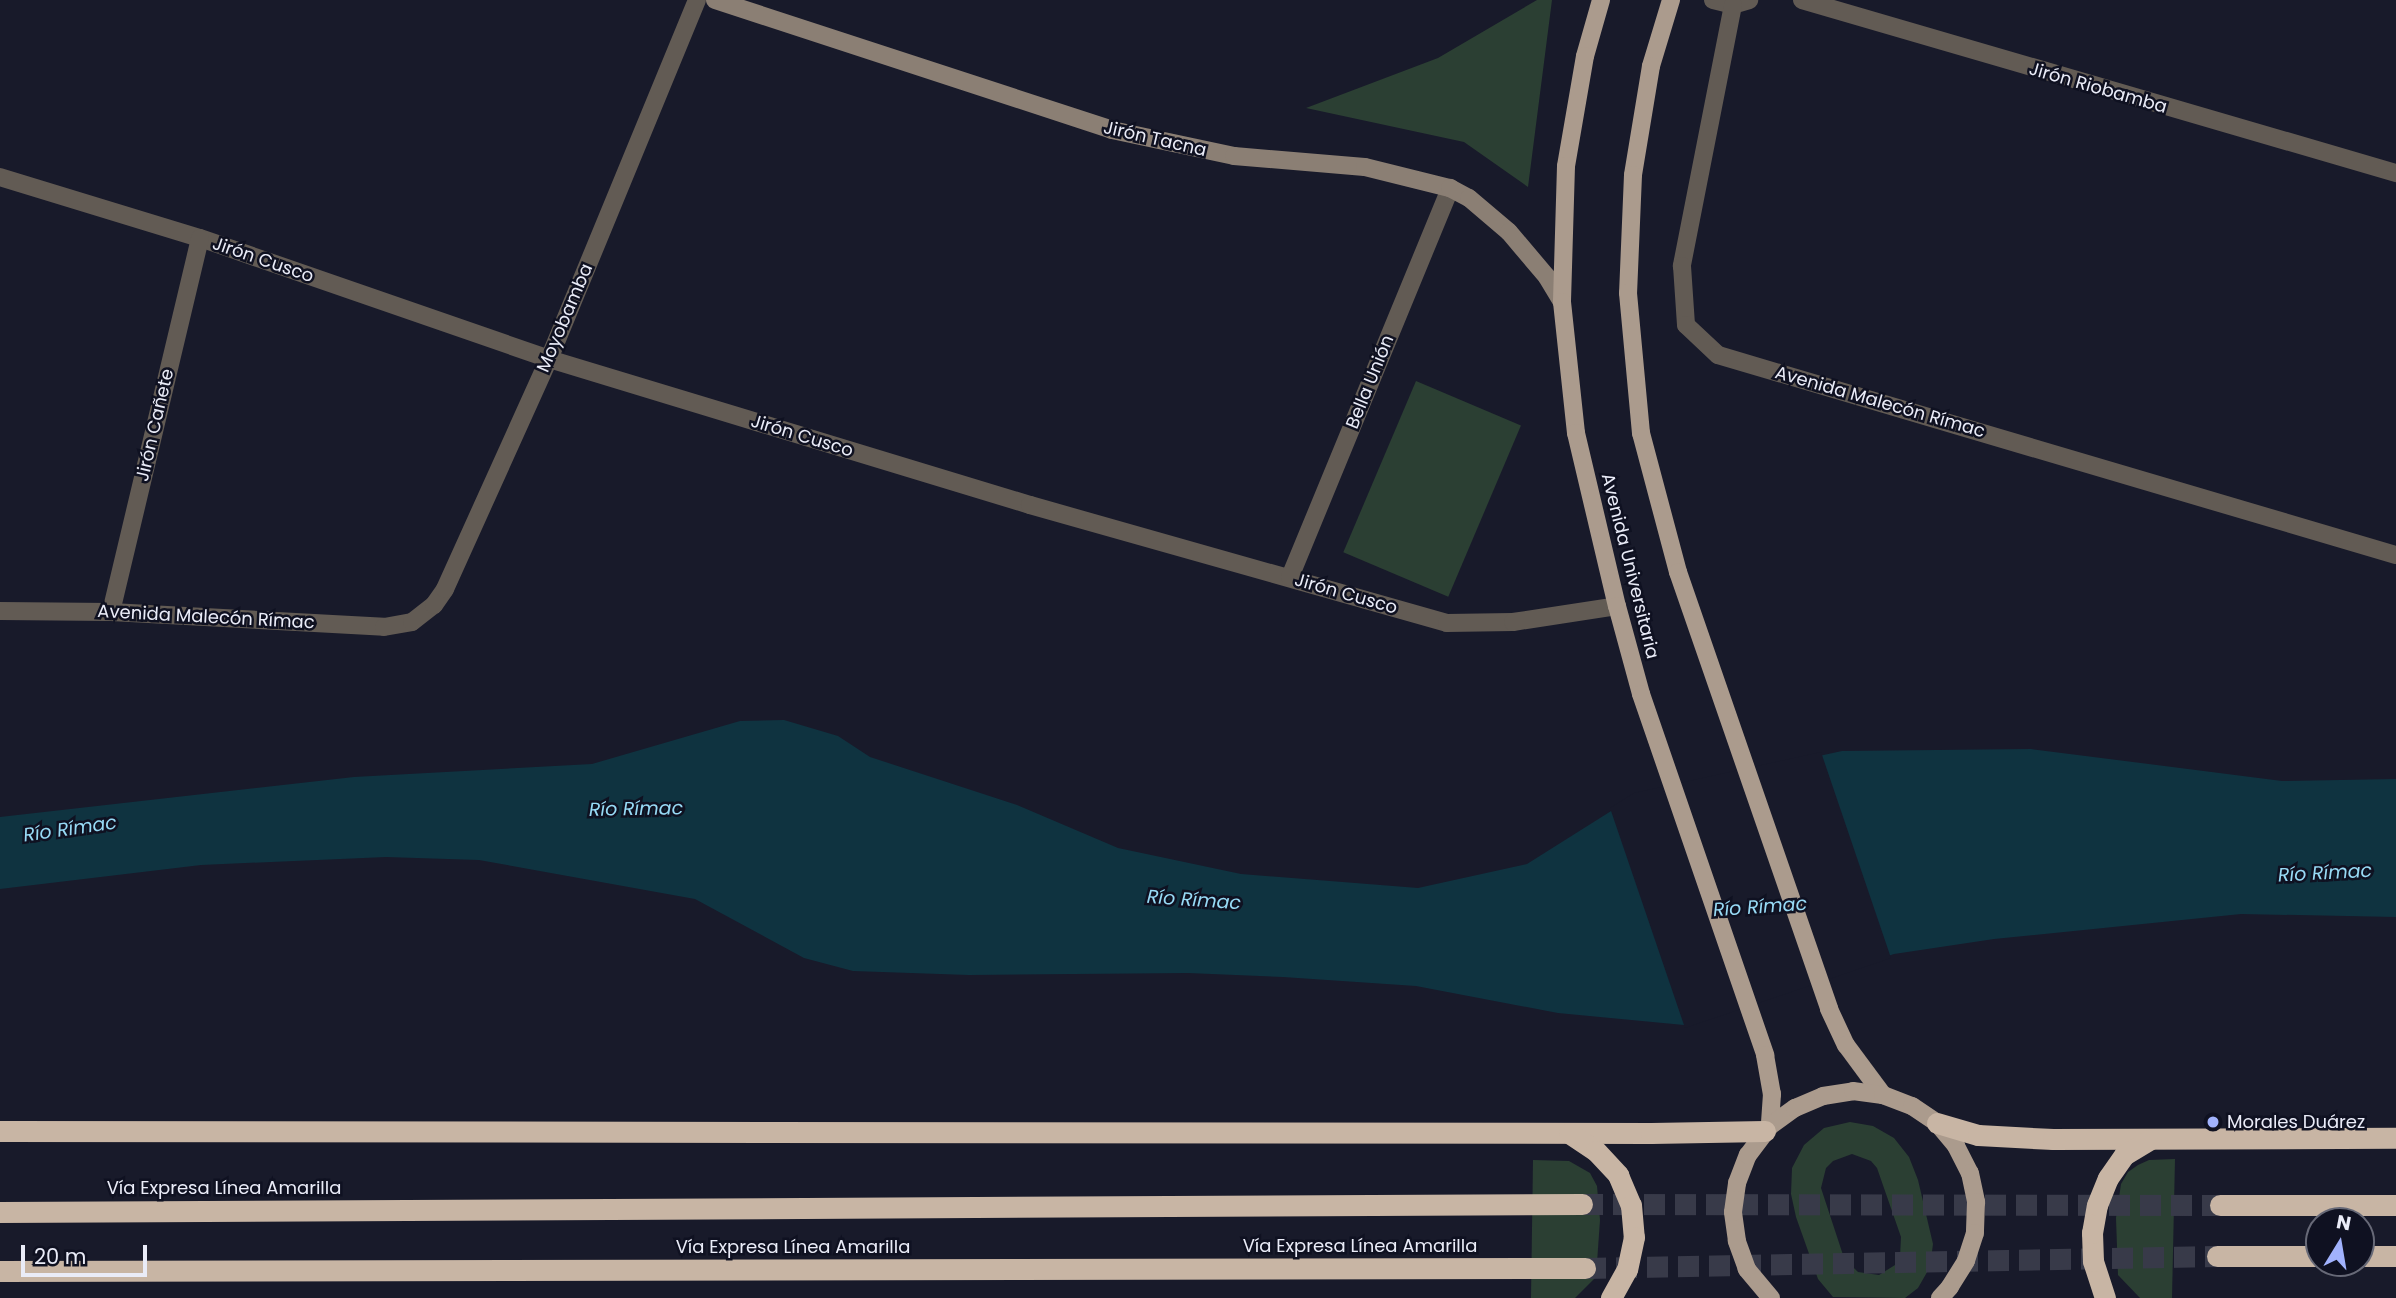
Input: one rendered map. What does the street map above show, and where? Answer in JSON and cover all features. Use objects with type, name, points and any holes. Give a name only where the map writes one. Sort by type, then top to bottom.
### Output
[{"type":"highway","points":[[1937,1123],[1978,1136],[2053,1139],[2396,1138]]},
{"type":"highway","points":[[0,1131],[1569,1133],[1768,1128]]},
{"type":"highway","points":[[1569,1133],[1597,1151],[1618,1175],[1631,1205],[1634,1237],[1627,1269],[1611,1298]]},
{"type":"highway","points":[[2105,1298],[2093,1261],[2092,1233],[2097,1205],[2108,1178],[2124,1155],[2152,1138]]},
{"type":"highway","name":"Vía Expresa Línea Amarilla","points":[[0,1212],[1582,1204]]},
{"type":"highway","points":[[2220,1205],[2396,1205]]},
{"type":"highway","points":[[2217,1256],[2305,1256]]},
{"type":"highway","points":[[2375,1256],[2396,1256]]},
{"type":"highway","name":"Vía Expresa Línea Amarilla","points":[[0,1271],[1586,1268]]},
{"type":"main road","name":"Avenida Universitaria","points":[[1601,0],[1585,56],[1566,166],[1562,302],[1576,433],[1641,694],[1758,1032],[1772,1094],[1768,1128]]},
{"type":"main road","points":[[1671,0],[1651,66],[1633,175],[1628,293],[1641,433],[1678,572],[1829,1009],[1846,1045],[1883,1095]]},
{"type":"main road","points":[[1771,1298],[1747,1269],[1737,1241],[1733,1212],[1737,1183],[1748,1155],[1768,1128],[1795,1108],[1823,1096],[1853,1091],[1883,1095],[1912,1105],[1937,1123],[1956,1146],[1970,1173],[1976,1202],[1975,1233],[1966,1261],[1940,1298]]},
{"type":"street","name":"Moyobamba","points":[[412,622],[434,605],[445,589],[549,359],[697,0]]},
{"type":"street","name":"Jirón Tacna","points":[[715,0],[1112,130],[1234,156],[1365,167],[1450,188],[1469,198],[1508,232],[1533,258],[1562,302]]},
{"type":"street","points":[[1713,0],[1741,2]]},
{"type":"street","name":"Jirón Riobamba","points":[[1802,0],[1857,19],[2396,173]]},
{"type":"street","name":"Avenida Malecón Rímac","points":[[1741,2],[1682,266],[1686,325],[1718,355],[2396,555]]},
{"type":"street","name":"Jirón Cusco","points":[[0,177],[200,238],[549,359],[1030,505],[1447,623],[1513,622],[1617,606]]},
{"type":"street","name":"Bella Unión","points":[[1290,577],[1450,188]]},
{"type":"street","name":"Jirón Cañete","points":[[111,612],[200,238]]},
{"type":"street","name":"Avenida Malecón Rímac","points":[[0,611],[111,612],[384,627],[412,622]]},
{"type":"green space","points":[[1537,0],[1552,0],[1528,187],[1464,142],[1306,108],[1438,58]]},
{"type":"green space","points":[[1416,381],[1521,426],[1448,597],[1343,552]]},
{"type":"green space","points":[[1850,1122],[1873,1126],[1894,1138],[1909,1157],[1918,1180],[1933,1244],[1930,1267],[1918,1288],[1905,1298],[1833,1297],[1818,1279],[1796,1217],[1791,1194],[1792,1168],[1804,1145],[1824,1128]],"holes":[[[1852,1154],[1871,1161],[1877,1168],[1901,1237],[1900,1257],[1895,1265],[1879,1275],[1858,1272],[1844,1258],[1821,1188],[1826,1168],[1833,1161]]]},
{"type":"green space","points":[[2175,1159],[2172,1298],[2140,1298],[2118,1275],[2116,1218],[2121,1184],[2128,1172],[2138,1165],[2149,1160]]},
{"type":"green space","points":[[1533,1160],[1569,1161],[1590,1173],[1597,1186],[1600,1220],[1596,1277],[1575,1298],[1531,1298]]},
{"type":"water","name":"Río Rímac","points":[[784,720],[838,736],[870,757],[1017,805],[1118,848],[1241,874],[1418,888],[1527,864],[1635,796],[1842,751],[2031,749],[2282,781],[2396,779],[2396,917],[2241,914],[1994,939],[1894,954],[1684,1025],[1558,1013],[1416,986],[1283,977],[1188,973],[969,975],[853,971],[804,958],[695,899],[479,860],[386,857],[201,865],[0,889],[0,817],[354,777],[592,764],[740,721]]},
{"type":"pier","points":[[1821,752],[1891,958],[1685,1028],[1610,808],[1634,793]]},
{"type":"tunnel","points":[[1582,1204],[2220,1205]]},
{"type":"tunnel","points":[[1585,1268],[2217,1256]]},
{"type":"place","name":"Morales Duárez","points":[[2213,1122]]}]
